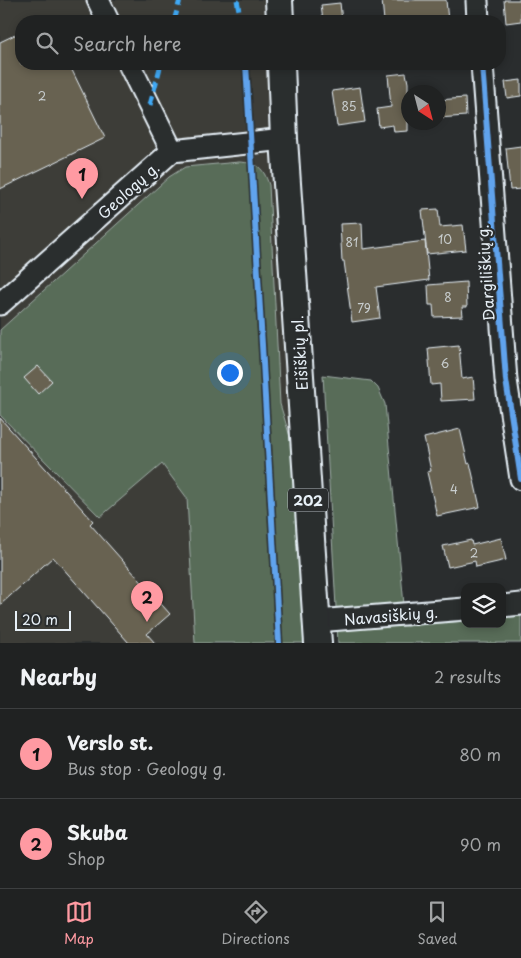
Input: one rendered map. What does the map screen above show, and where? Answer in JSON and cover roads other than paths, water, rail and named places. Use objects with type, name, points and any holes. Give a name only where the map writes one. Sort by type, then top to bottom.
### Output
[{"type":"main road","points":[[279,0],[280,15]]},
{"type":"main road","name":"Eišiškių pl.","points":[[281,70],[284,139],[317,632]]},
{"type":"street","points":[[98,0],[105,15]]},
{"type":"street","points":[[132,70],[172,151]]},
{"type":"street","name":"Dargiliškių g.","points":[[483,70],[513,377],[521,479]]},
{"type":"street","name":"Geologų g.","points":[[0,304],[172,151],[284,139]]},
{"type":"street","points":[[506,606],[521,604]]},
{"type":"street","name":"Navasiškių g.","points":[[317,632],[461,610]]},
{"type":"place","name":"Verslo st.","points":[[82,199]]},
{"type":"place","name":"Skuba","points":[[147,622]]}]
